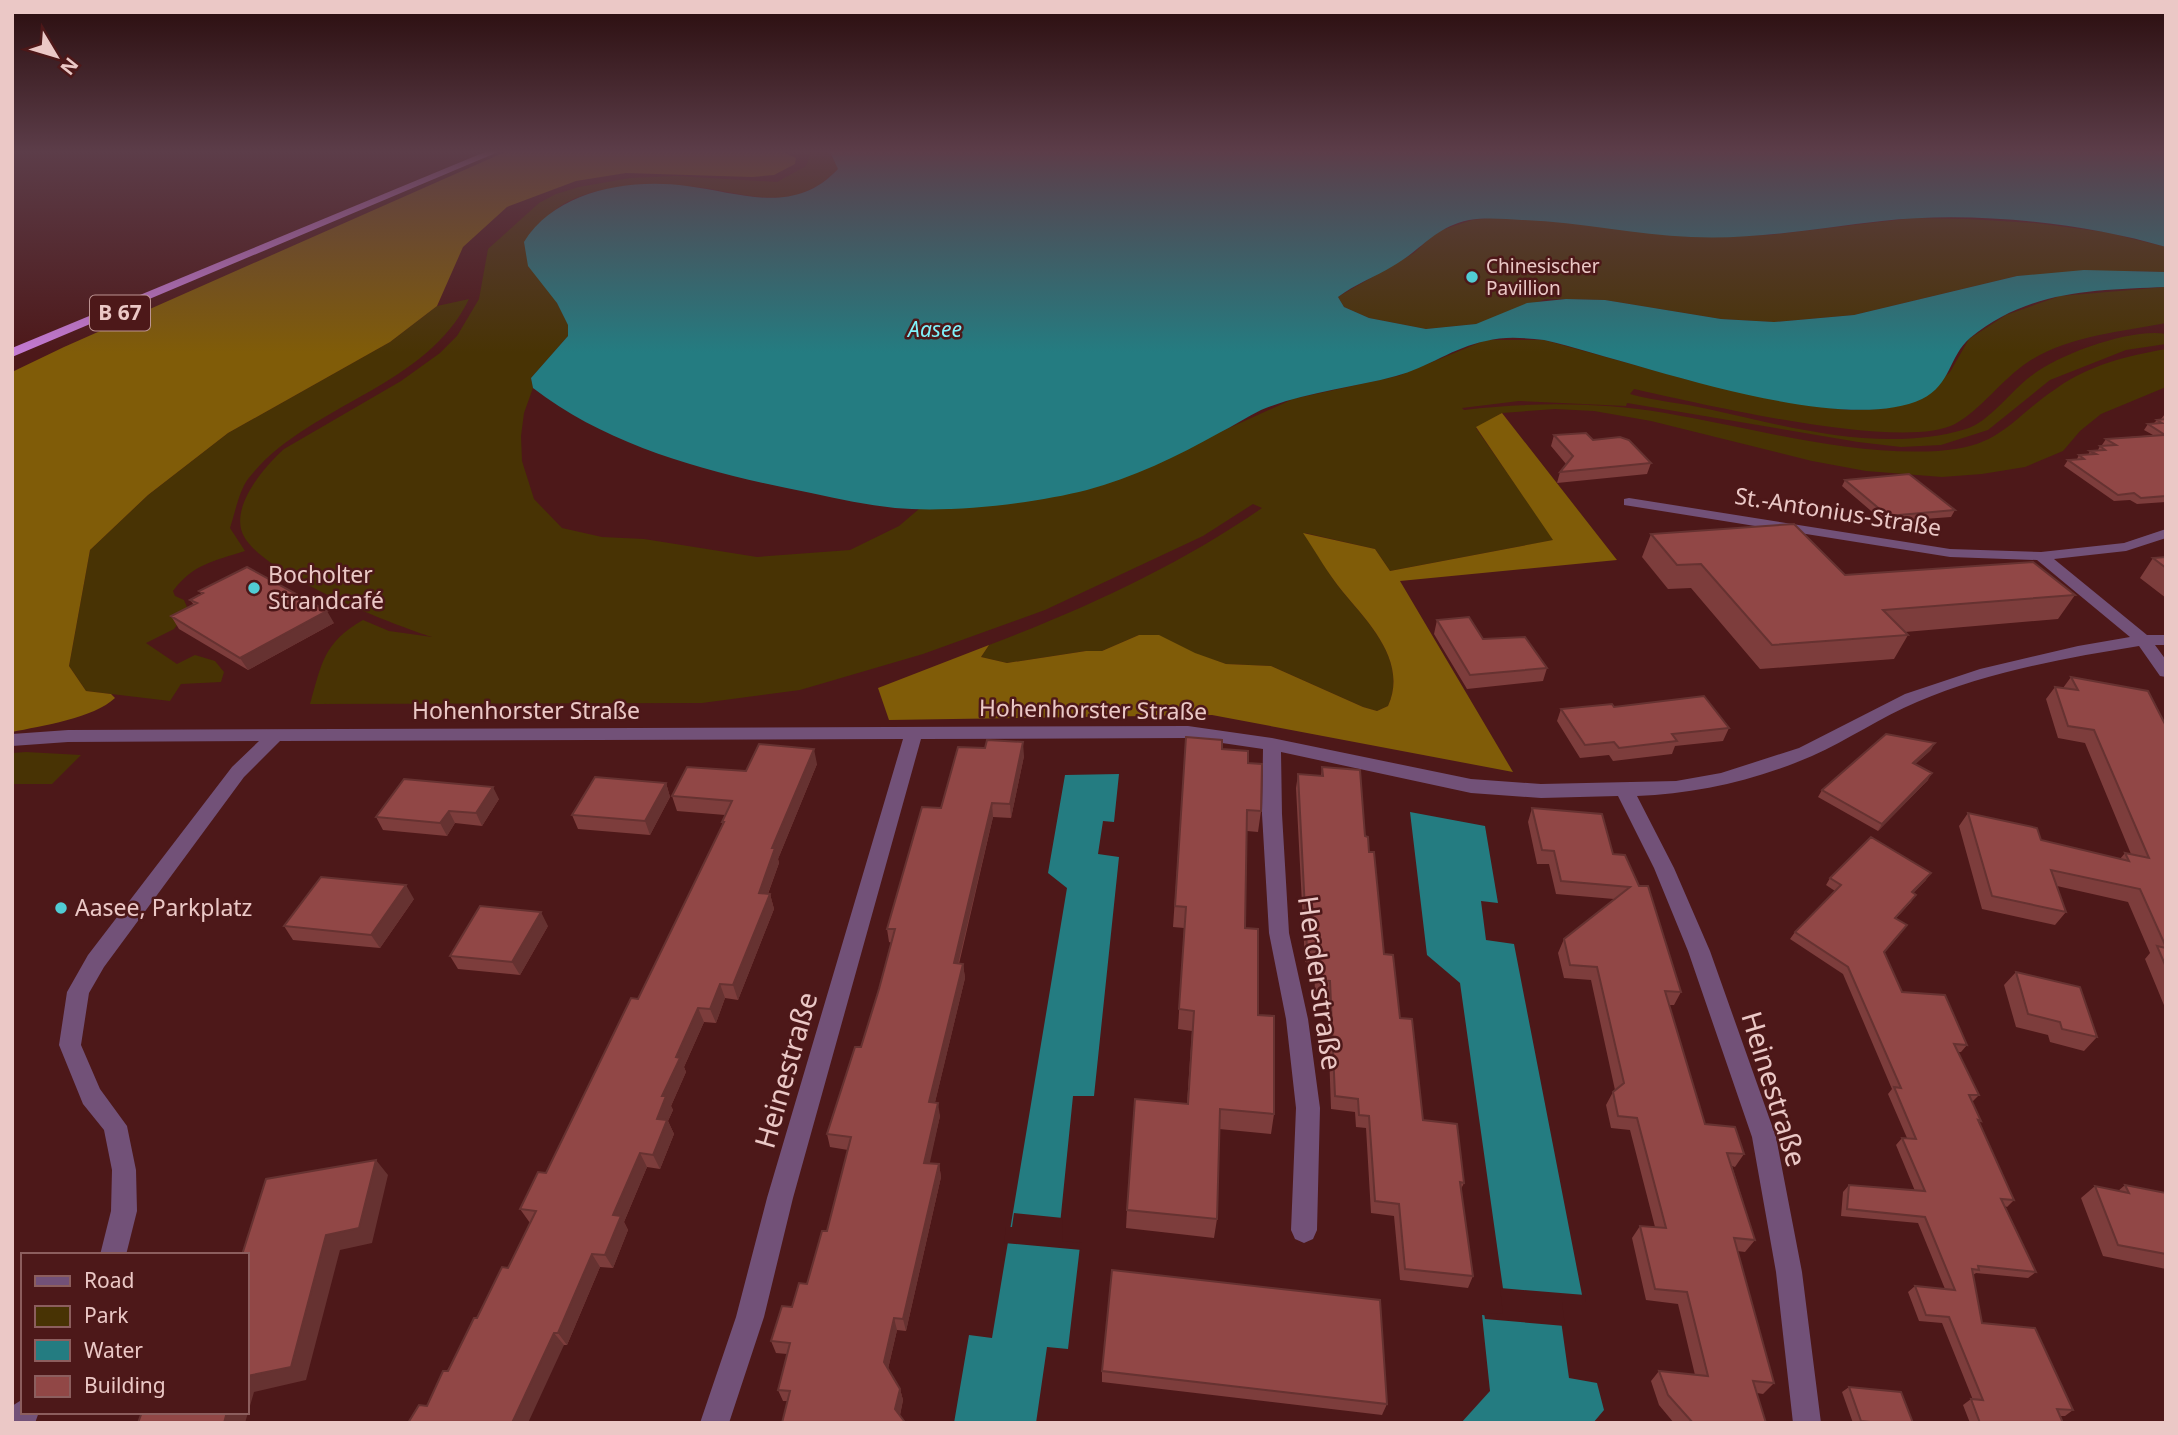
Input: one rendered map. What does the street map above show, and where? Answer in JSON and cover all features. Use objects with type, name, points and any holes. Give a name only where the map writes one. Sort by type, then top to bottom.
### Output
[{"type":"highway","name":"B 67","points":[[12,345],[315,219]]},
{"type":"highway","name":"B 67","points":[[12,353],[336,219]]},
{"type":"highway","name":"B 67","points":[[12,361],[227,265]]},
{"type":"street","name":"St.-Antonius-Straße","points":[[1629,502],[1950,553],[2041,556],[2126,547],[2166,533]]},
{"type":"street","points":[[2041,556],[2143,640],[2166,672]]},
{"type":"street","name":"Hohenhorster Straße","points":[[12,740],[68,736],[1188,732],[1272,744],[1471,786],[1541,791],[1676,788],[1723,779],[1805,752],[1911,698],[1986,673],[2078,651],[2143,640],[2166,640]]},
{"type":"street","name":"Heinestraße","points":[[715,1423],[750,1317],[780,1198],[914,733]]},
{"type":"street","points":[[114,1253],[124,1211],[124,1170],[115,1126],[91,1096],[70,1045],[78,992],[96,961],[238,772],[276,735]]},
{"type":"street","name":"Herderstraße","points":[[1272,744],[1272,814],[1279,933],[1297,1019],[1308,1108],[1304,1230]]},
{"type":"street","name":"Heinestraße","points":[[1624,789],[1664,868],[1699,951],[1764,1137],[1789,1272],[1807,1423]]},
{"type":"green space","points":[[521,219],[545,219],[531,232],[557,303],[568,324],[568,336],[531,378],[533,388],[524,413],[522,461],[534,499],[562,528],[602,537],[644,539],[757,557],[850,550],[899,526],[919,509],[993,505],[1085,490],[1108,483],[1293,399],[1398,376],[1486,340],[1544,340],[1696,382],[1752,394],[1813,406],[1848,410],[1882,409],[1921,399],[1950,372],[1969,339],[2006,315],[2060,296],[2166,287],[2166,323],[2095,336],[2043,353],[2018,369],[1965,418],[1955,424],[1929,431],[1847,429],[1750,414],[1634,389],[1630,394],[1836,435],[1902,439],[1934,436],[1974,426],[2031,376],[2077,351],[2134,335],[2166,334],[2166,344],[2126,350],[2050,380],[1988,430],[1941,445],[1901,447],[1858,442],[1627,403],[1626,406],[1519,401],[1462,408],[1539,405],[1615,407],[1665,413],[1834,445],[1938,451],[1977,444],[1991,438],[2069,380],[2095,367],[2123,358],[2166,349],[2166,387],[2101,414],[2080,431],[2063,451],[2025,467],[1942,477],[1866,471],[1812,461],[1651,421],[1594,411],[1555,409],[1502,413],[1476,428],[1554,540],[1390,571],[1375,549],[1305,533],[1332,578],[1383,644],[1393,674],[1393,690],[1388,706],[1377,711],[1271,666],[1226,664],[1139,635],[1102,651],[1007,663],[981,657],[989,645],[1130,585],[1197,549],[1262,508],[1253,504],[1203,536],[1045,610],[923,654],[800,690],[702,703],[310,704],[326,655],[340,637],[363,620],[389,631],[432,637],[326,594],[271,563],[252,547],[242,532],[240,521],[246,498],[260,475],[284,449],[401,381],[440,353],[457,336],[479,299],[488,249]]},
{"type":"green space","points":[[1905,219],[2035,223],[2105,232],[2166,247],[2166,272],[2017,276],[1854,315],[1774,322],[1721,319],[1605,300],[1546,299],[1476,324],[1426,329],[1369,318],[1344,307],[1338,297],[1414,253],[1436,232],[1472,220],[1544,220],[1692,237],[1770,235]]},
{"type":"green space","points":[[469,299],[450,329],[424,355],[272,453],[245,484],[230,528],[245,551],[196,569],[173,591],[175,596],[184,600],[187,607],[185,615],[174,629],[146,643],[177,664],[195,655],[215,661],[224,672],[221,682],[181,684],[170,701],[86,691],[69,666],[90,550],[148,495],[228,433],[390,342],[437,306]]},
{"type":"green space","points":[[12,753],[81,755],[52,784],[12,784]]},
{"type":"shaded area","points":[[354,219],[494,219],[463,247],[437,306],[390,342],[228,433],[148,495],[90,550],[69,666],[86,691],[111,694],[115,698],[81,716],[12,732],[12,372]]},
{"type":"shaded area","points":[[1502,413],[1617,560],[1400,581],[1513,772],[1212,715],[889,720],[878,688],[989,645],[981,657],[1007,663],[1102,651],[1139,635],[1159,635],[1195,653],[1226,664],[1271,666],[1377,711],[1388,706],[1393,690],[1393,674],[1383,644],[1332,578],[1303,533],[1375,549],[1390,571],[1553,540],[1476,427]]},
{"type":"water","name":"Aasee","points":[[544,219],[1905,219],[1763,235],[1715,237],[1670,236],[1543,221],[1469,220],[1446,228],[1386,270],[1338,297],[1344,307],[1369,318],[1426,329],[1476,324],[1527,303],[1566,299],[1605,300],[1721,319],[1774,322],[1854,315],[2017,276],[2084,270],[2166,272],[2166,287],[2088,292],[2063,296],[2015,310],[1992,322],[1963,345],[1932,393],[1922,399],[1886,409],[1841,409],[1790,403],[1681,378],[1544,340],[1493,339],[1463,348],[1396,376],[1311,394],[1261,410],[1171,458],[1104,485],[1041,499],[991,506],[917,509],[842,500],[702,468],[630,443],[596,427],[533,388],[531,378],[568,336],[568,325],[557,303],[528,266],[524,242]]},
{"type":"water","name":"Aasee","points":[[2000,219],[2166,219],[2166,247],[2098,231]]},
{"type":"water","points":[[1119,774],[1114,822],[1103,821],[1098,854],[1119,857],[1094,1096],[1073,1096],[1058,1244],[1080,1246],[1068,1349],[1047,1347],[1036,1423],[954,1423],[969,1335],[992,1338],[1067,888],[1048,873],[1065,775]]},
{"type":"water","points":[[1410,812],[1485,826],[1498,903],[1481,901],[1486,940],[1514,944],[1583,1300],[1558,1299],[1569,1378],[1597,1383],[1604,1410],[1593,1423],[1461,1423],[1490,1391],[1482,1315],[1507,1317],[1460,983],[1427,955]]},
{"type":"pier","points":[[1014,1213],[1063,1218],[1062,1241],[1082,1243],[1082,1250],[1004,1243],[1006,1227],[1012,1227]]},
{"type":"pier","points":[[1500,1288],[1585,1295],[1586,1302],[1562,1302],[1565,1326],[1485,1319],[1484,1313],[1503,1314]]},
{"type":"building","points":[[2166,419],[2166,496],[2141,498],[2134,493],[2118,495],[2068,460],[2084,459],[2079,455],[2096,454],[2090,451],[2105,450],[2100,446],[2116,445],[2106,439],[2165,435],[2148,424],[2162,423],[2157,420]]},
{"type":"building","points":[[1586,433],[1593,440],[1620,437],[1629,440],[1651,463],[1560,472],[1573,456],[1554,435]]},
{"type":"building","points":[[1909,474],[1955,510],[1888,516],[1845,480]]},
{"type":"building","points":[[1794,524],[1845,575],[2033,562],[2075,595],[1883,610],[1908,635],[1772,645],[1701,564],[1677,565],[1651,534]]},
{"type":"building","points":[[2166,557],[2166,568],[2153,558]]},
{"type":"building","points":[[247,567],[327,611],[240,658],[171,616],[197,603],[190,600],[203,593],[199,591]]},
{"type":"building","points":[[1469,617],[1483,639],[1525,637],[1547,668],[1470,675],[1437,620]]},
{"type":"building","points":[[2071,677],[2148,691],[2166,726],[2166,947],[2140,889],[2051,870],[2066,912],[1992,896],[1968,813],[2037,828],[2041,840],[2129,861],[2125,853],[2149,858],[2094,730],[2068,726],[2055,687],[2078,690]]},
{"type":"building","points":[[1704,696],[1729,728],[1672,734],[1677,741],[1619,748],[1614,742],[1585,745],[1561,709],[1612,704],[1614,707]]},
{"type":"building","points":[[1886,734],[1935,743],[1913,763],[1932,773],[1882,824],[1822,790]]},
{"type":"building","points":[[1186,737],[1222,740],[1222,749],[1248,751],[1248,763],[1262,764],[1261,811],[1247,810],[1245,928],[1258,929],[1258,1015],[1274,1016],[1274,1114],[1220,1109],[1217,1219],[1127,1210],[1135,1099],[1188,1104],[1194,1011],[1179,1009],[1186,907],[1175,906]]},
{"type":"building","points":[[987,740],[1023,742],[1010,804],[992,803],[954,963],[963,964],[929,1102],[938,1103],[924,1163],[939,1164],[903,1319],[894,1318],[884,1362],[900,1389],[895,1409],[904,1421],[782,1423],[790,1391],[778,1390],[790,1343],[771,1341],[782,1306],[792,1307],[799,1283],[807,1284],[822,1231],[827,1231],[851,1137],[827,1134],[855,1047],[861,1047],[879,989],[895,929],[887,929],[922,807],[941,808],[958,747],[985,748]]},
{"type":"building","points":[[759,744],[814,749],[772,848],[775,848],[759,893],[770,894],[733,985],[720,984],[710,1009],[698,1008],[676,1057],[680,1058],[662,1096],[666,1096],[657,1119],[667,1120],[653,1155],[640,1153],[613,1215],[621,1216],[605,1255],[592,1254],[558,1333],[554,1333],[512,1423],[408,1423],[419,1405],[427,1406],[443,1371],[448,1371],[502,1267],[508,1268],[536,1211],[520,1209],[538,1172],[546,1173],[631,998],[638,999],[732,801],[672,796],[687,767],[746,771]]},
{"type":"building","points":[[1322,767],[1360,770],[1365,836],[1368,837],[1369,852],[1374,852],[1384,954],[1393,955],[1400,1018],[1412,1019],[1423,1120],[1457,1124],[1464,1183],[1460,1182],[1473,1276],[1405,1269],[1399,1204],[1375,1201],[1369,1116],[1359,1115],[1358,1099],[1335,1096],[1330,981],[1318,980],[1316,950],[1307,949],[1298,774],[1323,776]]},
{"type":"building","points":[[595,777],[666,783],[645,821],[572,815]]},
{"type":"building","points":[[404,779],[493,787],[476,813],[449,811],[440,823],[376,817]]},
{"type":"building","points":[[1532,808],[1602,814],[1613,854],[1625,855],[1639,886],[1648,886],[1681,992],[1665,991],[1705,1124],[1735,1127],[1744,1154],[1727,1153],[1755,1240],[1734,1238],[1774,1383],[1753,1381],[1766,1423],[1693,1423],[1668,1395],[1659,1371],[1708,1376],[1687,1292],[1655,1289],[1640,1226],[1666,1228],[1637,1118],[1618,1116],[1613,1092],[1624,1083],[1597,967],[1570,965],[1564,939],[1630,887],[1561,881],[1554,851],[1542,850]]},
{"type":"building","points":[[1871,837],[1931,873],[1912,892],[1916,895],[1895,918],[1907,925],[1884,952],[1902,992],[1945,995],[1967,1045],[1954,1044],[1979,1095],[1969,1095],[2014,1200],[2001,1199],[2036,1272],[1978,1266],[1979,1270],[1972,1269],[1982,1323],[2035,1328],[2073,1410],[2057,1409],[2063,1423],[1980,1423],[1971,1399],[1983,1400],[1949,1317],[1926,1315],[1915,1286],[1955,1290],[1925,1217],[1847,1209],[1849,1185],[1925,1191],[1902,1138],[1916,1139],[1894,1087],[1901,1088],[1848,967],[1795,932],[1841,885],[1830,878]]},
{"type":"building","points":[[321,877],[406,885],[371,935],[284,926]]},
{"type":"building","points":[[480,906],[541,912],[512,962],[450,956]]},
{"type":"building","points":[[2157,946],[2166,948],[2166,967]]},
{"type":"building","points":[[2016,972],[2080,987],[2097,1037],[2062,1029],[2060,1022],[2028,1014]]},
{"type":"building","points":[[376,1160],[359,1228],[326,1235],[291,1367],[248,1376],[248,1253],[243,1253],[266,1179]]},
{"type":"building","points":[[2125,1185],[2166,1193],[2166,1254],[2118,1245],[2095,1186],[2129,1193]]},
{"type":"building","points":[[1112,1270],[1380,1300],[1387,1404],[1102,1371]]},
{"type":"building","points":[[1849,1387],[1901,1392],[1913,1423],[1861,1421]]},
{"type":"building","points":[[141,1414],[226,1414],[224,1423],[138,1423]]},
{"type":"place","name":"Chinesischer Pavillion","points":[[1472,277]]},
{"type":"place","name":"Bocholter Strandcafé","points":[[254,588]]},
{"type":"place","name":"Aasee, Parkplatz","points":[[61,908]]}]
